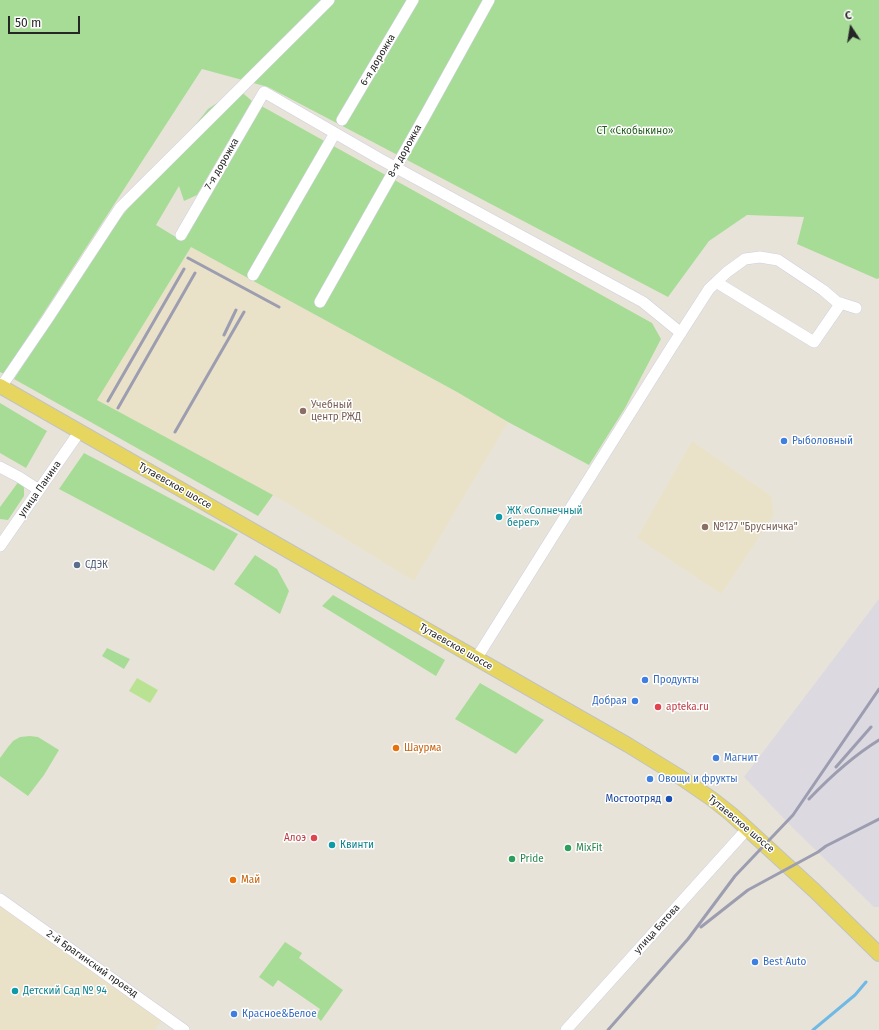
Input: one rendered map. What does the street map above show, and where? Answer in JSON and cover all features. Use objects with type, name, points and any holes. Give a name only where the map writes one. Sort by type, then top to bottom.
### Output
[{"type":"main road","name":"Тутаевское шоссе","points":[[1,386],[621,741],[667,769],[712,799],[748,828],[879,954]]},
{"type":"street","points":[[1,386],[48,318],[120,208],[330,0]]},
{"type":"street","name":"6-я дорожка","points":[[342,120],[413,0]]},
{"type":"street","name":"8-я дорожка","points":[[320,302],[489,0]]},
{"type":"street","name":"7-я дорожка","points":[[181,235],[264,92],[336,133]]},
{"type":"street","points":[[253,275],[336,133],[643,302],[681,333]]},
{"type":"street","points":[[476,659],[709,289],[716,282],[745,259],[760,257],[778,260],[823,290],[837,302],[856,308]]},
{"type":"street","points":[[716,282],[814,342],[841,303]]},
{"type":"street","name":"улица Панина","points":[[0,546],[80,431]]},
{"type":"street","points":[[0,467],[39,490]]},
{"type":"street","name":"улица Батова","points":[[566,1030],[748,828]]},
{"type":"street","name":"2-й Брагинский проезд","points":[[0,899],[184,1030]]},
{"type":"shaded area","name":"Учебный центр РЖД","points":[[191,247],[457,392],[508,422],[414,581],[287,503],[97,400]]},
{"type":"shaded area","name":"№127 \"Брусничка\"","points":[[692,441],[771,496],[774,515],[721,594],[637,538]]},
{"type":"shaded area","points":[[879,599],[879,907],[874,907],[793,828],[744,777]]},
{"type":"shaded area","points":[[0,905],[162,1020],[155,1030],[0,1030]]},
{"type":"green space","name":"СТ «Скобыкино»","points":[[0,0],[879,0],[879,278],[877,279],[797,244],[804,217],[747,215],[709,241],[668,297],[268,87],[202,69],[4,374],[0,372]]},
{"type":"green space","points":[[238,89],[252,101],[197,195],[184,201],[179,186],[156,225],[179,239],[256,103],[652,323],[661,339],[625,408],[589,465],[191,247],[97,400],[273,495],[258,516],[14,379],[113,227],[208,109]]},
{"type":"green space","points":[[0,403],[47,431],[26,468],[0,453]]},
{"type":"green space","points":[[84,453],[238,534],[214,571],[59,489]]},
{"type":"green space","points":[[19,481],[23,484],[24,496],[8,520],[0,519],[0,507]]},
{"type":"green space","points":[[255,555],[277,569],[289,591],[280,614],[234,584]]},
{"type":"green space","points":[[333,595],[445,660],[436,676],[322,606]]},
{"type":"green space","points":[[107,648],[130,659],[124,669],[102,656]]},
{"type":"green space","points":[[137,678],[158,690],[150,703],[129,691]]},
{"type":"green space","points":[[480,683],[544,720],[516,754],[455,719]]},
{"type":"green space","points":[[20,737],[38,737],[59,750],[44,775],[28,796],[0,776],[0,758],[13,741]]},
{"type":"green space","points":[[285,942],[302,953],[299,958],[343,990],[321,1021],[316,1016],[320,1009],[278,980],[273,987],[259,977]]},
{"type":"waterway","points":[[813,1030],[855,995],[866,982]]},
{"type":"railway","points":[[188,258],[279,307]]},
{"type":"railway","points":[[108,401],[184,269]]},
{"type":"railway","points":[[118,408],[195,273]]},
{"type":"railway","points":[[224,335],[236,310]]},
{"type":"railway","points":[[175,432],[244,312]]},
{"type":"railway","points":[[608,1030],[688,939],[735,876],[793,815],[879,689]]},
{"type":"railway","points":[[836,767],[871,727]]},
{"type":"railway","points":[[809,799],[842,767],[879,740]]},
{"type":"railway","points":[[701,927],[748,890],[818,852],[826,846],[879,819]]},
{"type":"place","name":"Учебный центр РЖД","points":[[303,411]]},
{"type":"place","name":"Рыболовный","points":[[784,441]]},
{"type":"place","name":"ЖК «Солнечный берег»","points":[[499,517]]},
{"type":"place","name":"№127 \"Брусничка\"","points":[[705,527]]},
{"type":"place","name":"СДЭК","points":[[77,565]]},
{"type":"place","name":"Продукты","points":[[645,680]]},
{"type":"place","name":"Добрая","points":[[635,701]]},
{"type":"place","name":"apteka.ru","points":[[658,707]]},
{"type":"place","name":"Шаурма","points":[[396,748]]},
{"type":"place","name":"Магнит","points":[[716,758]]},
{"type":"place","name":"Овощи и фрукты","points":[[650,779]]},
{"type":"place","name":"Мостоотряд","points":[[669,799]]},
{"type":"place","name":"Алоэ","points":[[314,838]]},
{"type":"place","name":"Квинти","points":[[332,845]]},
{"type":"place","name":"MixFit","points":[[568,848]]},
{"type":"place","name":"Pride","points":[[512,859]]},
{"type":"place","name":"Май","points":[[233,880]]},
{"type":"place","name":"Best Auto","points":[[755,962]]},
{"type":"place","name":"Детский Сад № 94","points":[[15,991]]},
{"type":"place","name":"Красное&Белое","points":[[234,1014]]}]
